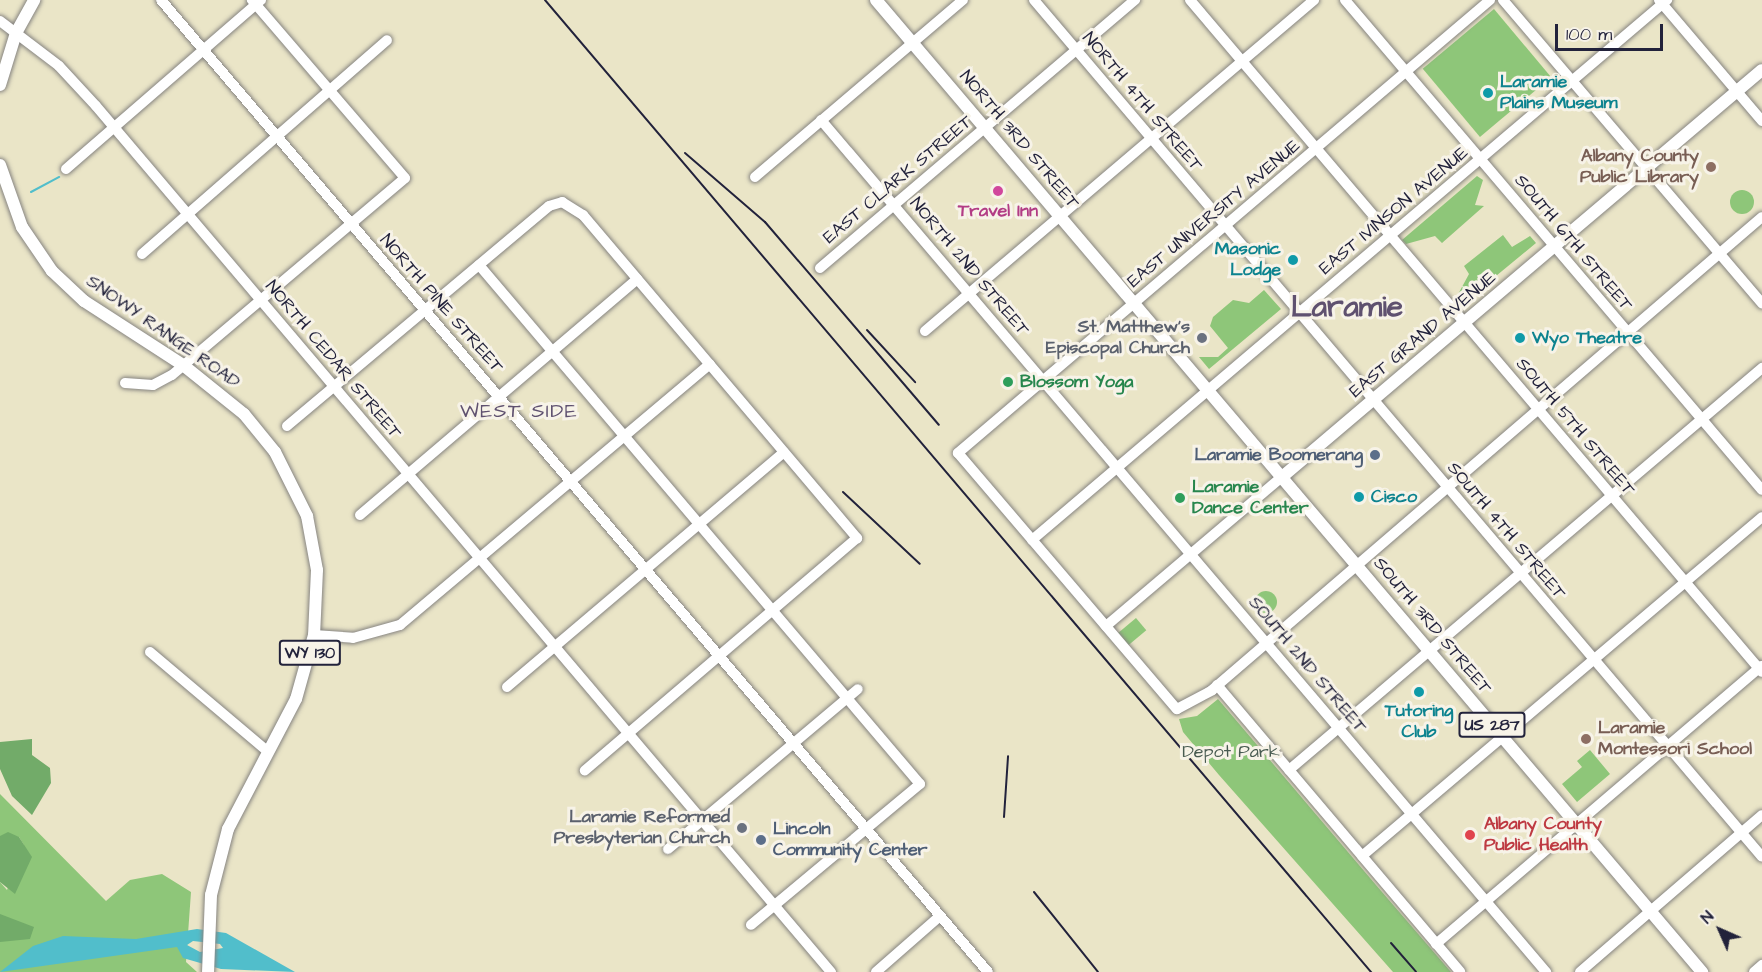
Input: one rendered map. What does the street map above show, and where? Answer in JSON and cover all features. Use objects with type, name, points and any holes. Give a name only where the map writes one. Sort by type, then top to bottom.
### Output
[{"type":"main road","points":[[0,85],[16,33],[34,0]]},
{"type":"main road","name":"NORTH 3RD STREET","points":[[876,0],[1134,303]]},
{"type":"main road","name":"EAST GRAND AVENUE","points":[[1282,477],[1762,70]]},
{"type":"main road","name":"SNOWY RANGE ROAD","points":[[0,165],[17,218],[52,271],[84,301],[183,365],[249,420],[300,497],[317,570],[314,635],[296,699],[228,829],[208,922],[208,972]]},
{"type":"main road","name":"SOUTH 3RD STREET","points":[[1134,303],[1702,972]]},
{"type":"street","name":"NORTH PINE STREET","points":[[162,0],[988,972]]},
{"type":"street","points":[[755,177],[963,0]]},
{"type":"street","name":"NORTH 4TH STREET","points":[[1034,0],[1225,226]]},
{"type":"street","name":"EAST CLARK STREET","points":[[820,268],[1135,0]]},
{"type":"street","name":"SOUTH 5TH STREET","points":[[1190,0],[1761,669]]},
{"type":"street","points":[[925,331],[1314,0]]},
{"type":"street","name":"SOUTH 6TH STREET","points":[[1345,0],[1762,490]]},
{"type":"street","name":"EAST UNIVERSITY AVENUE","points":[[1032,540],[958,453],[1490,0]]},
{"type":"street","points":[[1503,0],[1762,303]]},
{"type":"street","points":[[66,169],[256,1],[405,178],[183,365],[153,385],[125,383]]},
{"type":"street","points":[[1663,1],[1762,121]]},
{"type":"street","name":"EAST IVINSON AVENUE","points":[[1032,540],[1663,1]]},
{"type":"street","name":"NORTH CEDAR STREET","points":[[0,21],[59,66],[261,300],[831,972]]},
{"type":"street","points":[[142,254],[278,138],[387,40]]},
{"type":"street","name":"NORTH 2ND STREET","points":[[821,120],[1043,380]]},
{"type":"street","points":[[287,426],[549,206],[562,202],[584,215],[857,538],[585,770]]},
{"type":"street","points":[[1032,540],[1177,709],[1217,685],[1264,640],[1762,216]]},
{"type":"street","name":"SOUTH 4TH STREET","points":[[1225,226],[1762,857]]},
{"type":"street","points":[[479,265],[920,784],[751,925]]},
{"type":"street","points":[[360,514],[637,279]]},
{"type":"street","points":[[314,635],[352,638],[391,630],[481,559],[710,364]]},
{"type":"street","points":[[1289,770],[1762,368]]},
{"type":"street","name":"SOUTH 2ND STREET","points":[[1043,380],[1546,972]]},
{"type":"street","points":[[507,687],[784,452]]},
{"type":"street","name":"EAST GRAND AVENUE","points":[[1106,626],[1282,477]]},
{"type":"street","points":[[1362,856],[1762,517]]},
{"type":"street","points":[[150,652],[267,752]]},
{"type":"street","points":[[1436,944],[1761,669]]},
{"type":"street","points":[[1217,685],[1460,972]]},
{"type":"street","points":[[668,849],[858,689]]},
{"type":"street","points":[[1580,972],[1762,815]]},
{"type":"street","points":[[876,972],[940,916]]},
{"type":"street","points":[[1754,972],[1762,965]]},
{"type":"green space","points":[[1494,9],[1551,77],[1480,137],[1423,69]]},
{"type":"green space","points":[[1477,176],[1483,180],[1475,205],[1484,206],[1442,243],[1435,236],[1406,244],[1402,240]]},
{"type":"green space","points":[[1742,190],[1750,194],[1754,202],[1750,210],[1742,214],[1734,210],[1730,202],[1734,194]]},
{"type":"green space","points":[[1503,235],[1512,247],[1530,236],[1536,243],[1462,304],[1456,298],[1469,274],[1464,266]]},
{"type":"green space","points":[[1264,290],[1281,309],[1209,369],[1199,357],[1218,357],[1228,348],[1210,326],[1213,317],[1233,300],[1249,303]]},
{"type":"green space","points":[[1266,591],[1274,594],[1277,602],[1274,610],[1266,613],[1258,610],[1255,602],[1258,594]]},
{"type":"green space","points":[[1136,618],[1146,630],[1129,645],[1118,633]]},
{"type":"green space","name":"Depot Park","points":[[1218,699],[1451,972],[1393,972],[1219,775],[1183,732],[1179,719],[1197,716]]},
{"type":"green space","points":[[32,739],[32,755],[50,768],[51,783],[32,815],[12,796],[0,769],[0,742]]},
{"type":"green space","points":[[1590,750],[1610,774],[1577,802],[1562,784],[1582,767],[1577,761]]},
{"type":"green space","points":[[0,794],[106,901],[130,880],[162,874],[191,892],[186,962],[197,972],[0,972],[0,882],[7,890],[24,845],[19,837],[0,836]]},
{"type":"green space","points":[[8,832],[19,837],[32,857],[15,894],[0,882],[0,836]]},
{"type":"green space","points":[[0,914],[34,927],[30,939],[0,942]]},
{"type":"water","points":[[197,929],[226,933],[295,972],[221,969],[183,958],[177,947],[0,972],[33,946],[63,936],[136,939]],"holes":[[[193,941],[220,944],[223,948],[200,952],[187,945]]]},
{"type":"waterway","points":[[31,192],[59,177]]},
{"type":"railway","points":[[545,0],[1371,972]]},
{"type":"railway","points":[[685,153],[765,222],[939,425]]},
{"type":"railway","points":[[867,330],[915,382]]},
{"type":"railway","points":[[843,492],[920,564]]},
{"type":"railway","points":[[1004,817],[1008,756]]},
{"type":"railway","points":[[1034,892],[1098,972]]},
{"type":"railway","points":[[1391,943],[1416,972]]},
{"type":"place","name":"Laramie Plains Museum","points":[[1488,93]]},
{"type":"place","name":"Albany County Public Library","points":[[1711,167]]},
{"type":"place","name":"Travel Inn","points":[[998,191]]},
{"type":"place","name":"Masonic Lodge","points":[[1293,260]]},
{"type":"place","name":"St. Matthew's Episcopal Church","points":[[1202,338]]},
{"type":"place","name":"Wyo Theatre","points":[[1520,338]]},
{"type":"place","name":"Blossom Yoga","points":[[1008,382]]},
{"type":"place","name":"Laramie Boomerang","points":[[1375,455]]},
{"type":"place","name":"Cisco","points":[[1359,497]]},
{"type":"place","name":"Laramie Dance Center","points":[[1180,498]]},
{"type":"place","name":"Tutoring Club","points":[[1419,692]]},
{"type":"place","name":"Laramie Montessori School","points":[[1586,739]]},
{"type":"place","name":"Laramie Reformed Presbyterian Church","points":[[742,828]]},
{"type":"place","name":"Albany County Public Health","points":[[1470,835]]},
{"type":"place","name":"Lincoln Community Center","points":[[761,840]]},
{"type":"district","name":"Laramie","points":[[1347,307]]},
{"type":"district","name":"WEST SIDE","points":[[519,411]]}]
